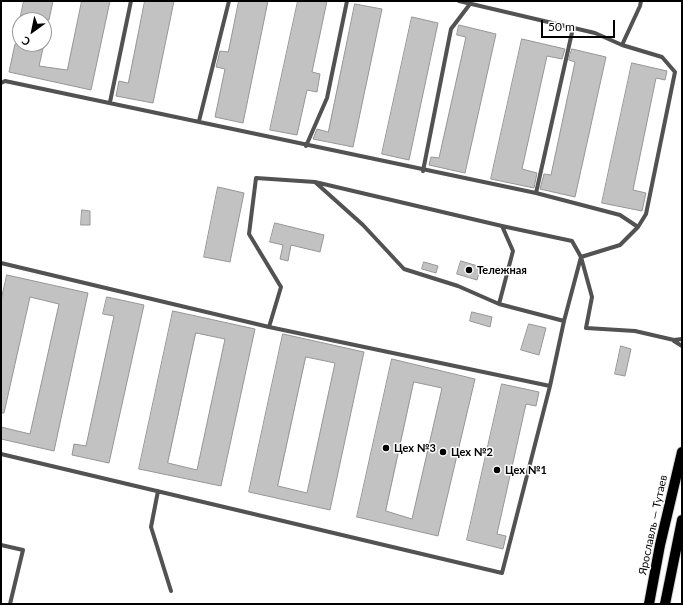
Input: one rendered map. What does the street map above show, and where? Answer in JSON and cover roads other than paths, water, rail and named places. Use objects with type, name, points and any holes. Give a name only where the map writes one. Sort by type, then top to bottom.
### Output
[{"type":"main road","name":"Ярославль — Тутаев","points":[[649,604],[660,545],[682,452]]},
{"type":"main road","points":[[665,604],[682,520]]},
{"type":"lane","points":[[110,102],[131,1]]},
{"type":"lane","points":[[199,121],[229,1]]},
{"type":"lane","points":[[306,146],[327,98],[347,1]]},
{"type":"lane","points":[[459,1],[595,33],[622,45],[662,56],[675,72],[646,214],[638,227],[620,244],[581,257]]},
{"type":"lane","points":[[622,45],[641,1]]},
{"type":"lane","points":[[423,170],[451,29],[470,4]]},
{"type":"lane","points":[[536,193],[573,28]]},
{"type":"lane","points":[[1,83],[5,81],[110,102],[306,146],[536,193],[620,215],[638,227]]},
{"type":"lane","points":[[269,326],[281,287],[249,234],[256,178],[315,182],[502,226],[572,240],[581,257],[592,296],[586,328],[635,331],[674,340],[682,340]]},
{"type":"lane","points":[[315,182],[363,225],[404,269],[458,286],[500,304],[564,321]]},
{"type":"lane","points":[[500,304],[513,250],[502,226]]},
{"type":"lane","points":[[1,454],[502,573],[550,386],[564,321],[581,257]]},
{"type":"lane","points":[[1,263],[269,326],[550,386]]},
{"type":"lane","points":[[674,340],[682,346]]},
{"type":"lane","points":[[158,491],[151,527],[171,592]]},
{"type":"lane","points":[[1,545],[24,550],[10,604]]},
{"type":"place","name":"Тележная","points":[[469,270]]},
{"type":"place","name":"Цех №3","points":[[386,448]]},
{"type":"place","name":"Цех №2","points":[[443,452]]},
{"type":"place","name":"Цех №1","points":[[497,470]]}]
